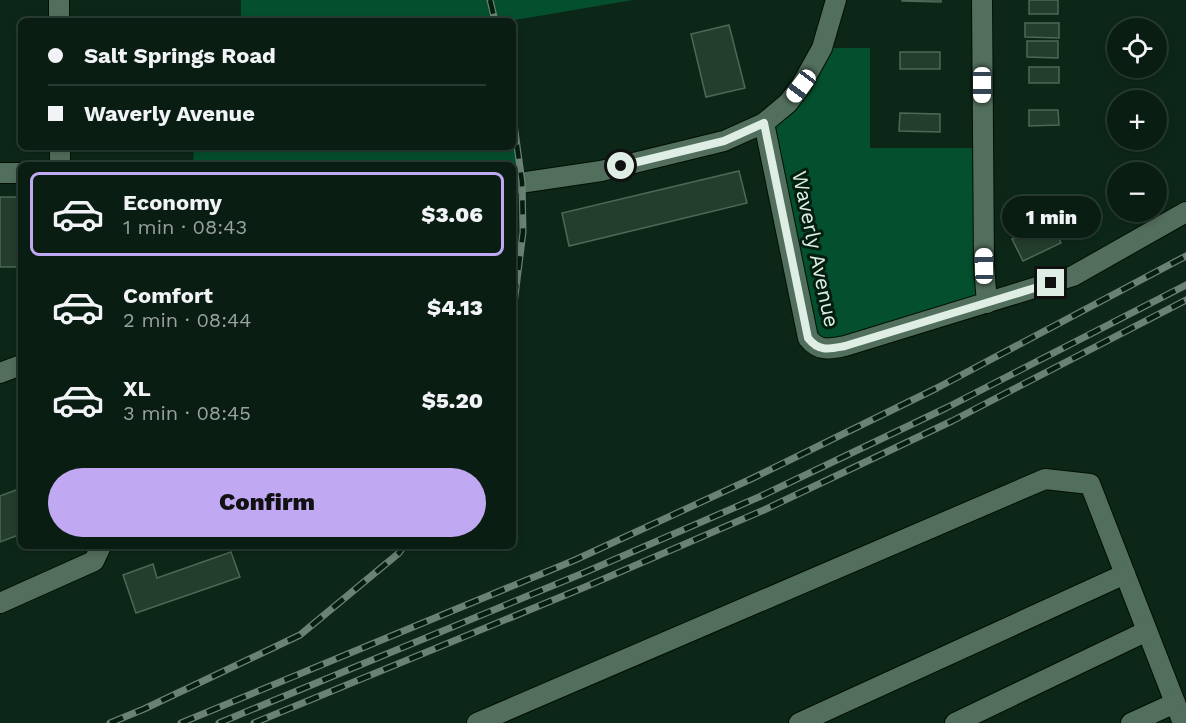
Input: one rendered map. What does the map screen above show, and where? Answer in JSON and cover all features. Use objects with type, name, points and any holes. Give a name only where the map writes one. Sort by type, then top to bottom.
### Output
[{"type":"street","points":[[59,0],[59,18]]},
{"type":"street","points":[[516,184],[612,169],[724,141],[764,123],[788,103],[801,86],[822,48],[836,0]]},
{"type":"street","points":[[982,0],[984,266],[987,303]]},
{"type":"street","name":"Waverly Avenue","points":[[764,123],[808,338],[819,348],[827,350],[1072,276],[1186,212]]},
{"type":"street","points":[[0,173],[18,173]]},
{"type":"street","points":[[0,373],[18,366]]},
{"type":"street","points":[[480,722],[1045,479],[1090,484],[1183,723]]},
{"type":"street","points":[[0,603],[94,561],[100,549]]},
{"type":"street","points":[[799,723],[1125,574]]},
{"type":"street","points":[[955,723],[1148,631]]},
{"type":"street","points":[[1131,723],[1176,703]]},
{"type":"green space","points":[[241,0],[633,0],[516,20],[516,18],[241,18]]},
{"type":"green space","points":[[822,48],[870,48],[870,148],[983,148],[987,303],[819,348],[764,123]]},
{"type":"green space","points":[[516,139],[522,182],[516,183],[516,162],[193,162],[194,150],[516,150]]},
{"type":"building","points":[[941,0],[941,2],[902,1]]},
{"type":"building","points":[[1029,0],[1058,0],[1058,14],[1029,14]]},
{"type":"building","points":[[1025,23],[1059,23],[1059,38],[1025,37]]},
{"type":"building","points":[[729,25],[745,88],[706,97],[691,34]]},
{"type":"building","points":[[1027,41],[1058,41],[1058,58],[1027,57]]},
{"type":"building","points":[[900,52],[940,52],[940,69],[900,69]]},
{"type":"building","points":[[1029,67],[1059,67],[1059,83],[1029,83]]},
{"type":"building","points":[[1029,110],[1058,110],[1059,125],[1029,126]]},
{"type":"building","points":[[900,113],[940,114],[940,132],[899,131]]},
{"type":"building","points":[[739,171],[747,203],[569,246],[562,213]]},
{"type":"building","points":[[0,197],[18,197],[18,267],[0,267]]},
{"type":"building","points":[[1051,221],[1061,243],[1023,261],[1012,239]]},
{"type":"building","points":[[18,489],[18,535],[0,542],[0,496]]},
{"type":"building","points":[[231,552],[240,577],[136,613],[123,575],[153,564],[157,578]]},
{"type":"railway","points":[[490,0],[494,18]]},
{"type":"railway","points":[[516,139],[522,182],[523,232],[516,288]]},
{"type":"railway","points":[[181,723],[575,560],[751,479],[937,388],[1186,256]]},
{"type":"railway","points":[[219,723],[581,574],[759,497],[946,408],[1186,285]]},
{"type":"railway","points":[[254,723],[585,587],[764,510],[952,421],[1186,300]]},
{"type":"railway","points":[[110,723],[300,635],[402,549]]},
{"type":"route","points":[[621,166],[724,141],[764,123],[808,338],[819,348],[827,350],[845,346],[1051,283]]}]
